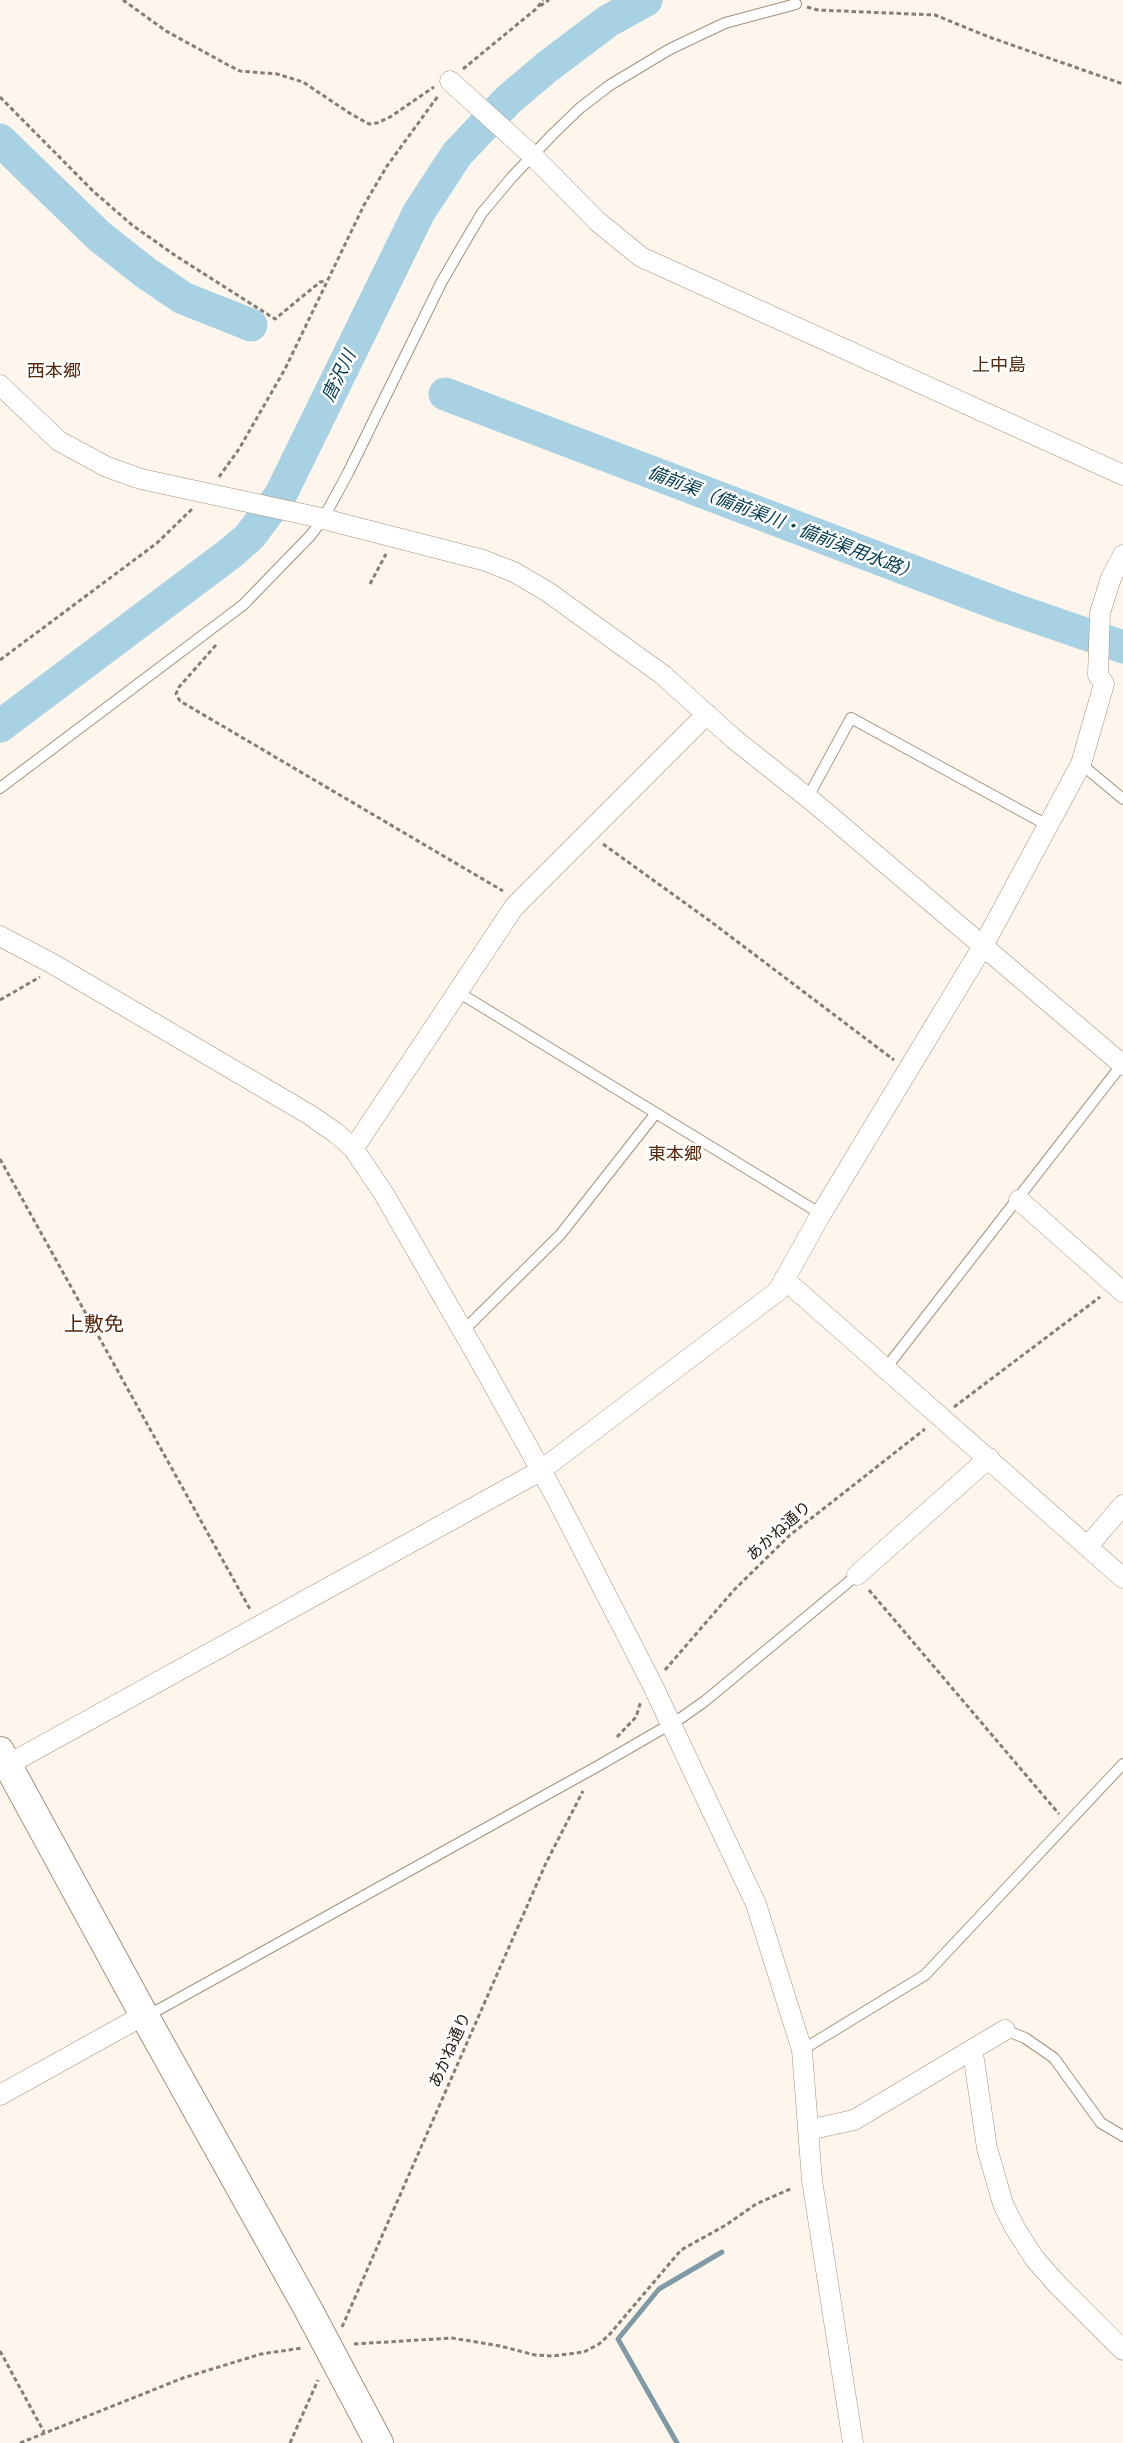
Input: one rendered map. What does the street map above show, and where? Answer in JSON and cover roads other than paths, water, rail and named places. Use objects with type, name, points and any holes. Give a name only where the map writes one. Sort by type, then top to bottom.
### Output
[{"type":"street","points":[[455,85],[597,221],[642,257],[1123,475]]},
{"type":"street","points":[[0,385],[59,441],[107,467],[141,479],[317,518],[483,560],[514,572],[558,598],[663,675],[734,739],[808,797],[1123,1064]]},
{"type":"street","points":[[379,2443],[330,2350],[3,1762],[259,1626],[540,1471],[778,1291],[821,1214],[983,946],[1081,764],[1104,684],[1098,675],[1100,626],[1105,597],[1123,555]]},
{"type":"street","points":[[353,1148],[520,901],[707,714]]},
{"type":"street","points":[[0,936],[310,1115],[336,1133],[353,1148],[384,1194],[463,1331],[540,1471],[671,1722],[756,1904],[802,2050],[812,2180],[853,2443]]},
{"type":"street","points":[[1019,1200],[1120,1289]]},
{"type":"street","points":[[784,1279],[1123,1578]]},
{"type":"street","points":[[857,1575],[989,1458]]},
{"type":"street","points":[[1088,1546],[1123,1505]]},
{"type":"street","points":[[0,2096],[144,2015]]},
{"type":"street","points":[[808,2130],[855,2120],[1005,2030]]},
{"type":"street","points":[[971,2052],[989,2157],[1003,2204],[1015,2228],[1034,2258],[1055,2282],[1123,2350]]},
{"type":"lane","points":[[0,788],[243,605],[310,536],[317,518],[463,244],[482,213],[512,177],[527,152],[580,108],[639,67],[726,23],[796,4]]},
{"type":"lane","points":[[808,797],[851,718],[1047,825]]},
{"type":"lane","points":[[1081,764],[1123,799]]},
{"type":"lane","points":[[458,992],[821,1214]]},
{"type":"lane","points":[[886,1368],[1123,1064]]},
{"type":"lane","points":[[463,1331],[560,1235],[656,1113]]},
{"type":"lane","points":[[144,2015],[158,2010],[588,1772],[671,1722],[705,1701],[857,1575]]},
{"type":"lane","points":[[802,2050],[925,1975],[1123,1764]]},
{"type":"lane","points":[[1005,2030],[1025,2038],[1054,2058],[1101,2123],[1123,2136]]},
{"type":"waterway","name":"唐沢川","points":[[0,726],[232,552],[250,536],[280,496],[419,212],[457,154],[508,100],[547,67],[608,21],[646,0]]},
{"type":"waterway","name":"備前渠（備前渠川・備前渠用水路）","points":[[0,140],[99,236],[146,273],[183,298],[251,325]]},
{"type":"waterway","name":"備前渠（備前渠川・備前渠用水路）","points":[[445,394],[1004,606],[1123,647]]},
{"type":"waterway","points":[[677,2443],[618,2339],[659,2289],[722,2252]]},
{"type":"district","name":"上中島","points":[[999,365]]},
{"type":"district","name":"西本郷","points":[[54,371]]},
{"type":"district","name":"東本郷","points":[[675,1154]]},
{"type":"district","name":"上敷免","points":[[94,1325]]}]
